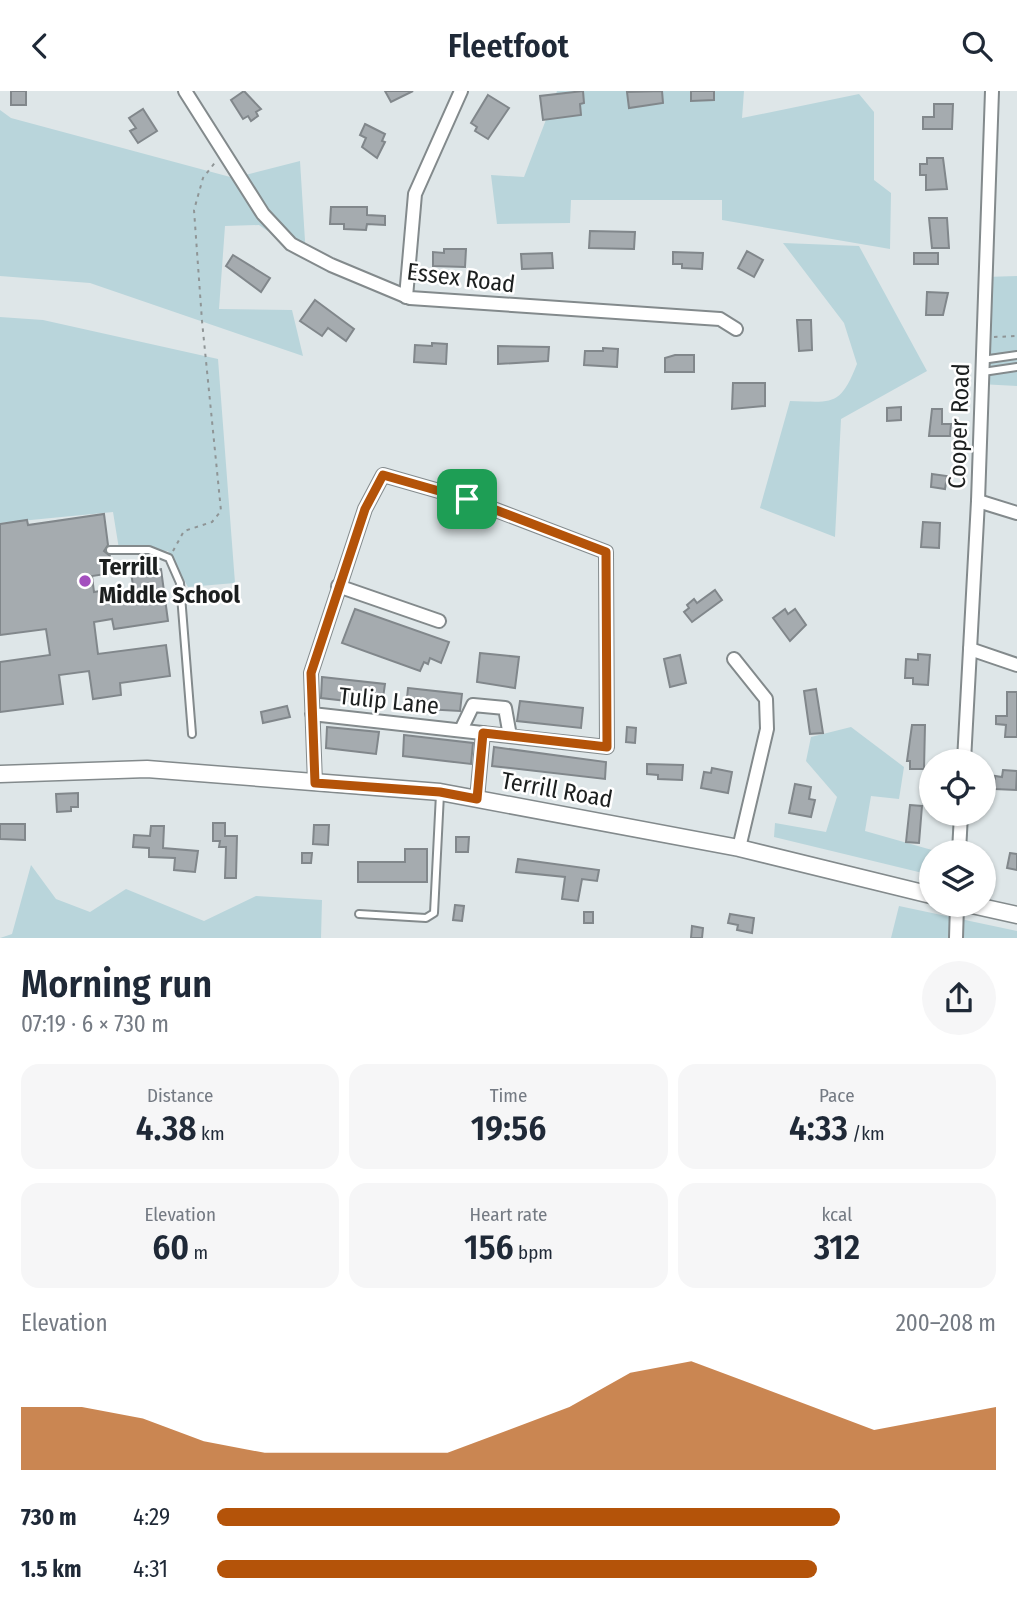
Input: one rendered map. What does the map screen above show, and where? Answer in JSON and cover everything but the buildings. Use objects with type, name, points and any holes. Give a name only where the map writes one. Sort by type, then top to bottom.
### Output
[{"type":"street","name":"Essex Road","points":[[185,91],[264,214],[290,244],[406,297],[720,320],[736,329]]},
{"type":"street","points":[[406,297],[415,194],[461,91]]},
{"type":"street","name":"Cooper Road","points":[[965,749],[978,501],[992,91]]},
{"type":"street","name":"Tulip Lane","points":[[312,713],[607,747],[606,552],[467,499],[383,475],[365,509],[338,586]]},
{"type":"street","points":[[978,501],[1017,513]]},
{"type":"street","points":[[315,783],[311,673],[338,586],[439,621]]},
{"type":"street","points":[[970,649],[1017,665]]},
{"type":"street","points":[[734,659],[766,699],[767,719],[738,848]]},
{"type":"street","name":"Tulip Lane","points":[[461,730],[473,705],[505,708],[510,736]]},
{"type":"street","points":[[477,799],[483,733]]},
{"type":"street","name":"Terrill Road","points":[[0,773],[147,769],[440,792],[738,848],[919,892]]},
{"type":"street","points":[[996,910],[1017,915]]},
{"type":"street","points":[[956,938],[957,917]]},
{"type":"lane","points":[[982,366],[1017,355]]},
{"type":"lane","points":[[982,366],[1017,367]]},
{"type":"lane","points":[[110,550],[149,550],[169,558],[180,583],[192,734]]},
{"type":"lane","points":[[359,914],[426,918],[434,913],[440,841],[440,792]]},
{"type":"path","points":[[169,558],[184,531],[212,523],[221,511],[194,210],[203,178],[224,153]]},
{"type":"path","points":[[984,337],[1017,335]]},
{"type":"shaded area","points":[[557,91],[744,91],[742,118],[859,94],[874,112],[874,180],[891,193],[890,249],[722,220],[722,200],[571,200],[570,223],[497,224],[491,175],[524,177]]},
{"type":"shaded area","points":[[0,110],[11,118],[234,178],[300,161],[306,257],[259,225],[225,226],[219,309],[292,310],[303,356],[90,283],[0,276]]},
{"type":"shaded area","points":[[783,243],[859,246],[927,371],[841,419],[835,537],[760,508],[790,401],[816,402],[833,399],[845,388],[857,364],[844,323]]},
{"type":"shaded area","points":[[1017,276],[1017,386],[980,384],[985,277]]},
{"type":"shaded area","points":[[0,317],[43,320],[218,359],[235,583],[188,587],[168,551],[119,549],[113,512],[0,523]]},
{"type":"shaded area","points":[[851,727],[904,767],[899,799],[871,796],[865,831],[919,846],[919,872],[774,837],[775,823],[826,832],[837,797],[806,761],[811,737]]},
{"type":"shaded area","points":[[31,865],[56,899],[90,912],[126,889],[204,921],[256,896],[322,900],[321,938],[0,938],[12,934]]},
{"type":"shaded area","points":[[899,906],[919,910],[919,917],[951,917],[1017,931],[1017,938],[891,938]]},
{"type":"place","name":"Terrill Middle School","points":[[85,581]]},
{"type":"route","points":[[383,475],[467,499],[606,552],[607,747],[483,733],[477,799],[440,792],[315,783],[311,673],[347,557],[365,509],[383,475]]}]
